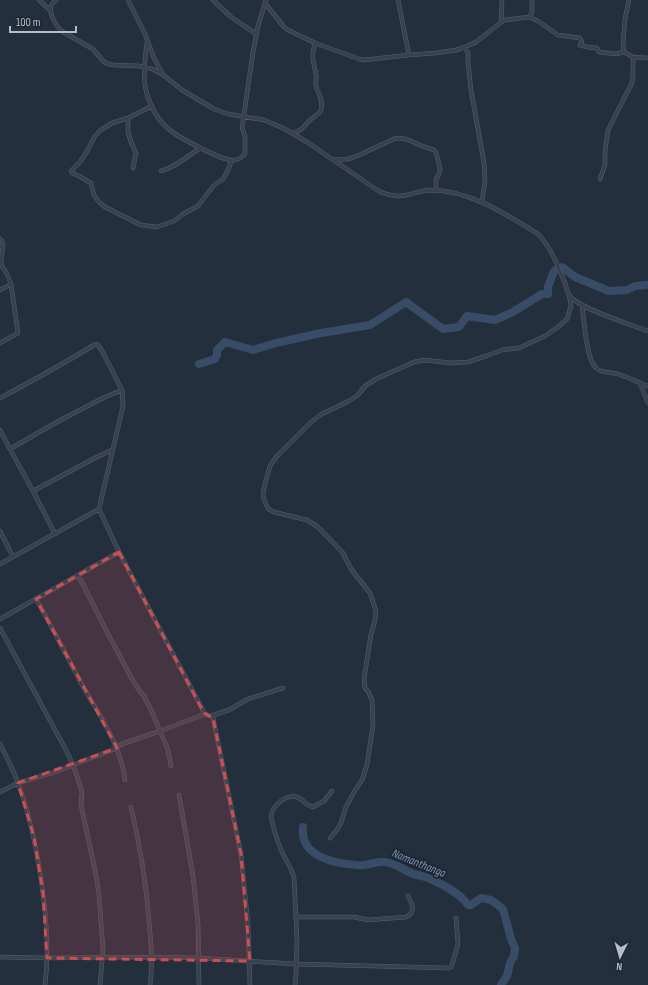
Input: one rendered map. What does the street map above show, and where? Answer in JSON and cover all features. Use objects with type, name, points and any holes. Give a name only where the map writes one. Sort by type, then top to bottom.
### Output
[{"type":"street","points":[[39,0],[50,10],[53,20],[63,32],[90,47],[103,61],[108,64],[145,66],[162,74],[182,90],[214,110],[271,123],[293,133],[376,190],[386,194],[398,196],[426,190],[456,193],[482,202],[510,217],[538,234],[545,242],[557,265],[569,294],[571,306],[567,319],[545,336],[519,348],[502,350],[468,362],[451,363],[424,360],[414,362],[376,379],[365,386],[358,395],[349,401],[322,414],[311,422],[278,455],[270,466],[263,495],[268,509],[274,512],[307,520],[318,527],[343,552],[351,569],[370,593],[376,614],[371,634],[364,679],[365,688],[372,700],[373,725],[367,764],[362,780],[346,807],[338,830],[330,838]]},
{"type":"street","points":[[50,10],[52,4],[56,0]]},
{"type":"street","points":[[128,0],[145,34],[156,64],[162,74]]},
{"type":"street","points":[[213,0],[231,17],[256,34]]},
{"type":"street","points":[[398,0],[409,55]]},
{"type":"street","points":[[501,22],[502,0]]},
{"type":"street","points":[[529,17],[532,10],[532,0]]},
{"type":"street","points":[[624,52],[623,43],[625,19],[629,0]]},
{"type":"street","points":[[147,42],[145,85],[147,95],[160,119],[170,130],[201,148],[222,158],[231,160],[238,159],[244,154],[245,136],[242,128],[245,117],[256,34],[265,2]]},
{"type":"street","points":[[265,2],[288,30],[315,43],[364,60],[456,50],[476,42],[501,22],[508,19],[529,17],[538,21],[558,35],[580,38],[582,42],[580,45],[597,48],[599,52],[616,54],[624,52],[632,57],[648,58]]},
{"type":"street","points":[[293,133],[304,128],[319,114],[322,108],[321,97],[316,85],[316,74],[313,63],[315,43]]},
{"type":"street","points":[[465,47],[468,53],[471,90],[484,163],[485,180],[482,202]]},
{"type":"street","points":[[600,178],[605,165],[608,130],[632,83],[632,57]]},
{"type":"street","points":[[152,106],[128,118],[112,123],[101,130],[80,162],[71,170],[71,172],[91,183],[94,195],[105,207],[141,225],[157,227],[174,221],[198,206],[214,185],[223,179],[229,168],[231,160]]},
{"type":"street","points":[[128,118],[128,132],[136,153],[133,168]]},
{"type":"street","points":[[333,160],[358,156],[396,138],[406,138],[434,150],[436,153],[440,170],[436,179],[436,190]]},
{"type":"street","points":[[161,171],[178,164],[201,148]]},
{"type":"street","points":[[0,239],[3,246],[1,259],[2,266],[11,284],[18,333],[0,343]]},
{"type":"street","points":[[0,290],[11,284]]},
{"type":"street","points":[[569,294],[573,299],[582,305],[648,330]]},
{"type":"street","points":[[582,305],[587,344],[594,366],[602,372],[616,373],[648,386]]},
{"type":"street","points":[[0,398],[32,382],[94,345],[97,344],[101,349],[122,390],[123,406],[99,509],[119,552],[205,714]]},
{"type":"street","points":[[640,384],[648,403]]},
{"type":"street","points":[[10,449],[57,422],[103,398],[122,390]]},
{"type":"street","points":[[0,430],[55,534]]},
{"type":"street","points":[[33,491],[112,450]]},
{"type":"street","points":[[0,564],[99,509]]},
{"type":"street","points":[[0,531],[13,557]]},
{"type":"street","points":[[0,619],[119,552]]},
{"type":"street","points":[[78,575],[135,684],[149,706],[168,750],[171,766]]},
{"type":"street","points":[[36,599],[116,747],[124,770],[125,780]]},
{"type":"street","points":[[0,628],[72,764],[82,792],[80,802],[99,895],[103,950],[100,985]]},
{"type":"street","points":[[0,792],[18,783],[55,772],[72,764],[112,750],[122,744],[160,732],[205,714],[211,716],[229,710],[248,699],[283,688]]},
{"type":"street","points":[[211,716],[213,718],[241,854],[248,918],[250,985]]},
{"type":"street","points":[[0,744],[18,783],[34,837],[43,893],[47,941],[45,985]]},
{"type":"street","points":[[296,985],[295,890],[292,871],[273,827],[271,812],[277,804],[290,797],[297,797],[308,806],[313,807],[324,801],[332,791]]},
{"type":"street","points":[[179,796],[193,876],[198,924],[199,985]]},
{"type":"street","points":[[131,806],[147,893],[152,957],[150,985]]},
{"type":"street","points":[[296,917],[354,917],[368,920],[406,917],[410,915],[413,907],[408,896]]},
{"type":"street","points":[[0,957],[199,958],[296,964],[448,968],[452,965],[458,944],[456,918]]},
{"type":"highlighted area","points":[[119,552],[204,713],[213,718],[241,854],[250,961],[47,958],[43,893],[34,837],[18,783],[117,748],[36,599]]},
{"type":"waterway","points":[[199,364],[215,359],[217,350],[225,342],[253,350],[276,343],[321,333],[370,325],[406,302],[443,329],[459,327],[467,316],[495,320],[513,312],[542,294],[548,294],[548,287],[554,271],[562,267],[575,277],[609,291],[627,290],[635,286],[648,285]]},
{"type":"waterway","name":"Namanthanga","points":[[303,827],[303,836],[306,843],[310,849],[322,858],[338,863],[357,865],[380,862],[389,863],[413,874],[426,877],[444,886],[455,892],[468,905],[471,905],[481,898],[491,900],[503,909],[515,948],[514,956],[510,963],[507,976],[501,985]]}]
